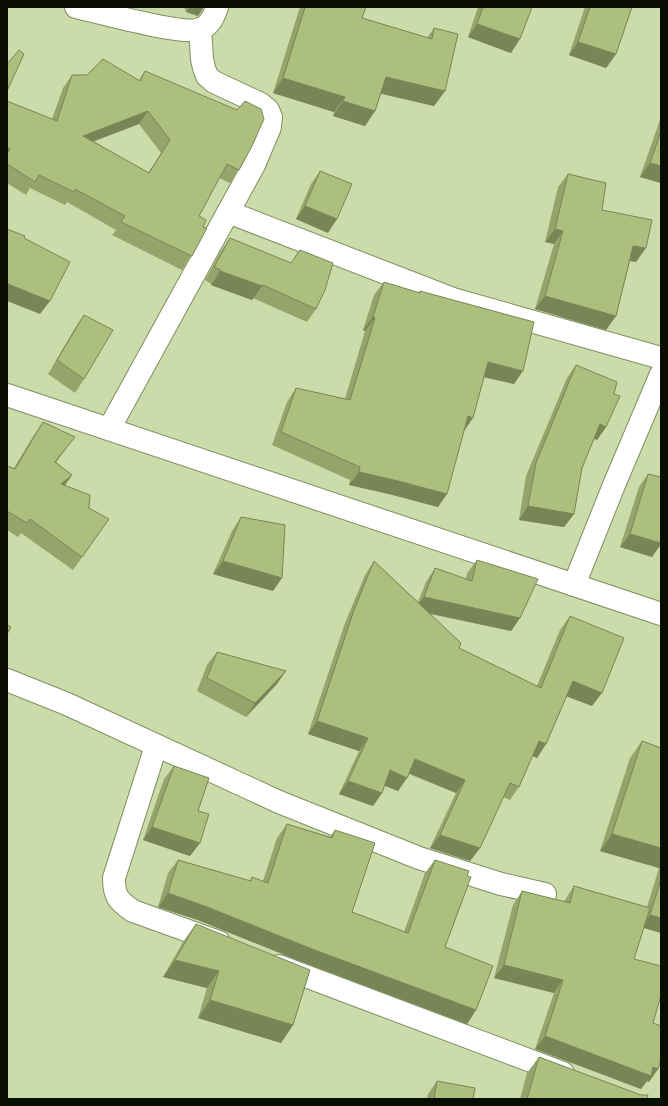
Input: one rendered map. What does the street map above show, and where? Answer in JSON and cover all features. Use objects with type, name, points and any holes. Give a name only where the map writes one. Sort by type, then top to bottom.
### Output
[{"type":"street","points":[[76,7],[155,25],[189,30],[200,29],[208,25],[212,20],[217,7]]},
{"type":"street","points":[[109,429],[254,165],[270,127],[271,116],[268,110],[261,104],[214,82],[207,76],[202,59],[200,29]]},
{"type":"street","points":[[228,212],[453,299],[661,358]]},
{"type":"street","points":[[574,585],[661,374]]},
{"type":"street","points":[[7,394],[661,614]]},
{"type":"street","points":[[7,680],[67,704],[279,802],[419,858],[501,884],[545,894]]},
{"type":"street","points":[[156,746],[114,878],[114,890],[121,902],[133,911],[193,932],[235,949]]},
{"type":"street","points":[[263,960],[582,1080]]},
{"type":"building","points":[[305,7],[366,7],[362,18],[432,39],[434,28],[458,34],[445,91],[386,77],[375,111],[343,101],[345,97],[283,78]]},
{"type":"building","points":[[483,7],[532,7],[520,39],[477,24]]},
{"type":"building","points":[[590,7],[632,7],[616,54],[578,42]]},
{"type":"building","points":[[19,50],[24,54],[7,91],[7,64]]},
{"type":"building","points":[[103,59],[140,81],[145,71],[237,110],[245,101],[261,109],[264,119],[239,170],[227,164],[199,216],[206,220],[203,227],[207,228],[192,256],[121,222],[125,216],[75,189],[74,192],[39,175],[35,182],[7,164],[7,154],[10,149],[7,147],[7,101],[57,121],[72,75],[87,75]],"holes":[[[148,111],[170,140],[149,173],[83,136]]]},
{"type":"building","points":[[661,131],[661,166],[650,163]]},
{"type":"building","points":[[320,171],[352,184],[337,219],[305,206]]},
{"type":"building","points":[[568,174],[606,183],[602,210],[652,220],[646,248],[633,246],[616,316],[545,296],[563,231],[555,229]]},
{"type":"building","points":[[7,229],[25,236],[24,238],[70,262],[50,301],[8,284]]},
{"type":"building","points":[[230,238],[291,263],[300,250],[333,263],[325,290],[316,309],[263,285],[262,286],[220,271],[221,270],[214,267]]},
{"type":"building","points":[[384,282],[420,293],[420,291],[534,322],[523,371],[488,362],[473,418],[468,416],[447,494],[359,472],[360,467],[281,432],[296,388],[350,400],[375,318],[373,317]]},
{"type":"building","points":[[84,315],[113,330],[84,379],[57,360]]},
{"type":"building","points":[[576,365],[617,382],[614,394],[620,396],[606,427],[600,424],[582,468],[574,514],[528,506],[536,463]]},
{"type":"building","points":[[43,422],[75,437],[55,462],[72,475],[61,484],[90,495],[89,508],[109,519],[82,557],[30,519],[27,523],[7,511],[7,466],[15,469]]},
{"type":"building","points":[[648,474],[661,477],[661,543],[630,534]]},
{"type":"building","points":[[241,517],[285,525],[282,578],[223,561]]},
{"type":"building","points":[[477,560],[538,579],[520,618],[424,597],[435,568],[472,581]]},
{"type":"building","points":[[374,561],[461,643],[459,648],[541,688],[570,616],[624,638],[602,693],[573,681],[546,744],[539,741],[519,787],[510,783],[480,848],[440,835],[465,780],[415,759],[407,778],[390,770],[382,793],[348,781],[368,738],[317,721],[354,610]]},
{"type":"building","points":[[7,625],[11,627],[7,634]]},
{"type":"building","points":[[217,652],[286,671],[255,703],[207,678]]},
{"type":"building","points":[[642,741],[661,748],[661,848],[612,834]]},
{"type":"building","points":[[174,766],[209,778],[198,811],[209,814],[200,843],[152,827]]},
{"type":"building","points":[[287,824],[332,838],[335,830],[375,843],[352,912],[408,933],[435,860],[469,871],[467,876],[471,877],[445,947],[493,966],[476,1010],[312,949],[168,893],[178,860],[251,881],[252,877],[268,883]]},
{"type":"building","points":[[661,879],[661,918],[650,915]]},
{"type":"building","points":[[574,886],[650,908],[634,959],[661,966],[661,995],[653,1023],[661,1026],[661,1060],[658,1069],[653,1067],[651,1076],[545,1036],[563,980],[504,965],[522,891],[570,903]]},
{"type":"building","points":[[196,924],[310,970],[293,1025],[210,1000],[219,971],[175,960]]},
{"type":"building","points":[[539,1057],[641,1095],[648,1095],[647,1099],[527,1099]]},
{"type":"building","points":[[437,1081],[475,1088],[473,1099],[434,1099]]}]
